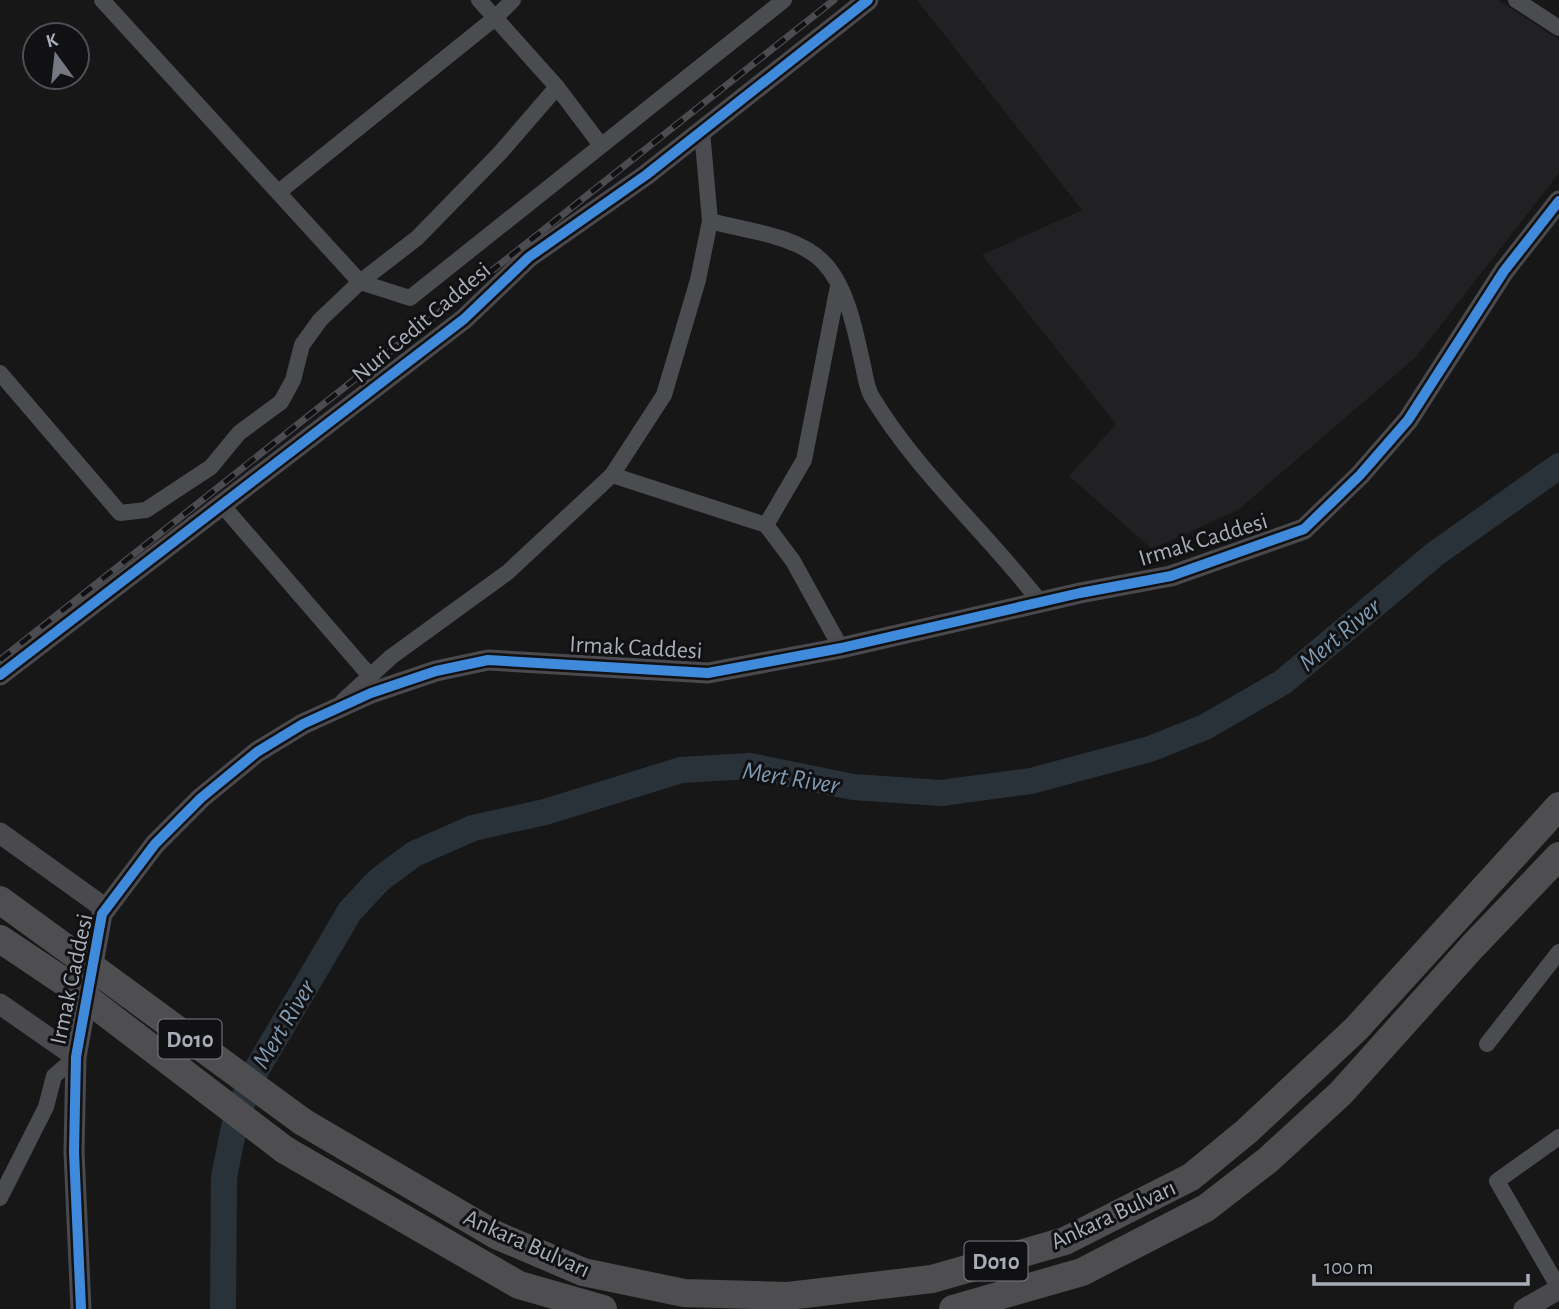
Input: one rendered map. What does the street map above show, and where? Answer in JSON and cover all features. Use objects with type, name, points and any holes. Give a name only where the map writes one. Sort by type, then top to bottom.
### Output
[{"type":"highway","name":"Ankara Bulvarı","points":[[0,900],[303,1122],[496,1235],[583,1272],[684,1293],[788,1296],[932,1279],[1065,1241],[1191,1177],[1247,1131],[1356,1029],[1559,806]]},
{"type":"highway","name":"Ankara Bulvarı","points":[[953,1309],[1082,1272],[1206,1208],[1268,1160],[1341,1093],[1472,947],[1559,856]]},
{"type":"highway","name":"Ankara Bulvarı","points":[[0,939],[69,985],[285,1150],[519,1285],[603,1309]]},
{"type":"street","points":[[102,0],[280,191],[360,282],[410,298],[784,0]]},
{"type":"street","points":[[479,0],[557,87],[600,144]]},
{"type":"street","points":[[280,191],[495,18],[513,0]]},
{"type":"street","name":"Nuri Cedit Caddesi","points":[[0,675],[482,304],[529,257],[646,175],[867,0]]},
{"type":"street","points":[[1516,0],[1559,28]]},
{"type":"street","points":[[0,373],[120,513],[146,510],[211,467],[239,433],[281,402],[293,380],[302,345],[320,320],[360,282],[417,238],[500,153],[557,87]]},
{"type":"street","points":[[335,709],[391,657],[508,572],[612,475],[664,395],[698,280],[710,221],[702,131]]},
{"type":"street","name":"Irmak Caddesi","points":[[81,1309],[74,1152],[76,1057],[102,914],[155,844],[201,798],[257,752],[371,692],[436,671],[488,660],[708,673],[841,648],[1171,576],[1304,529],[1360,475],[1408,420],[1504,271],[1559,201]]},
{"type":"street","points":[[710,221],[802,246],[824,263],[838,284],[857,340],[869,393],[944,491],[1010,562],[1041,603]]},
{"type":"street","points":[[766,525],[804,460],[838,284]]},
{"type":"street","points":[[612,475],[766,525],[793,561],[841,648]]},
{"type":"street","points":[[223,506],[370,676]]},
{"type":"street","points":[[0,833],[106,909]]},
{"type":"street","points":[[1487,1044],[1559,952]]},
{"type":"street","points":[[0,1004],[76,1057],[54,1076],[47,1107],[0,1198]]},
{"type":"street","points":[[1524,1309],[1559,1289],[1497,1181],[1559,1138]]},
{"type":"shaded area","points":[[917,0],[1498,0],[1559,40],[1559,173],[1416,357],[1238,510],[1152,549],[1069,476],[1116,424],[982,255],[1082,210]]},
{"type":"waterway","name":"Mert River","points":[[223,1309],[224,1177],[234,1127],[251,1079],[350,911],[379,880],[414,854],[473,828],[545,812],[681,770],[750,766],[853,787],[941,793],[1031,781],[1150,749],[1205,727],[1283,682],[1435,554],[1559,466]]},
{"type":"railway","points":[[0,660],[834,0]]},
{"type":"cycle path","points":[[0,675],[464,319],[529,257],[646,175],[868,0]]},
{"type":"cycle path","points":[[81,1309],[74,1152],[76,1057],[102,914],[155,844],[201,798],[257,752],[303,724],[371,693],[436,671],[488,660],[708,673],[841,648],[1080,593],[1171,576],[1304,529],[1360,475],[1408,420],[1504,271],[1559,201]]}]
